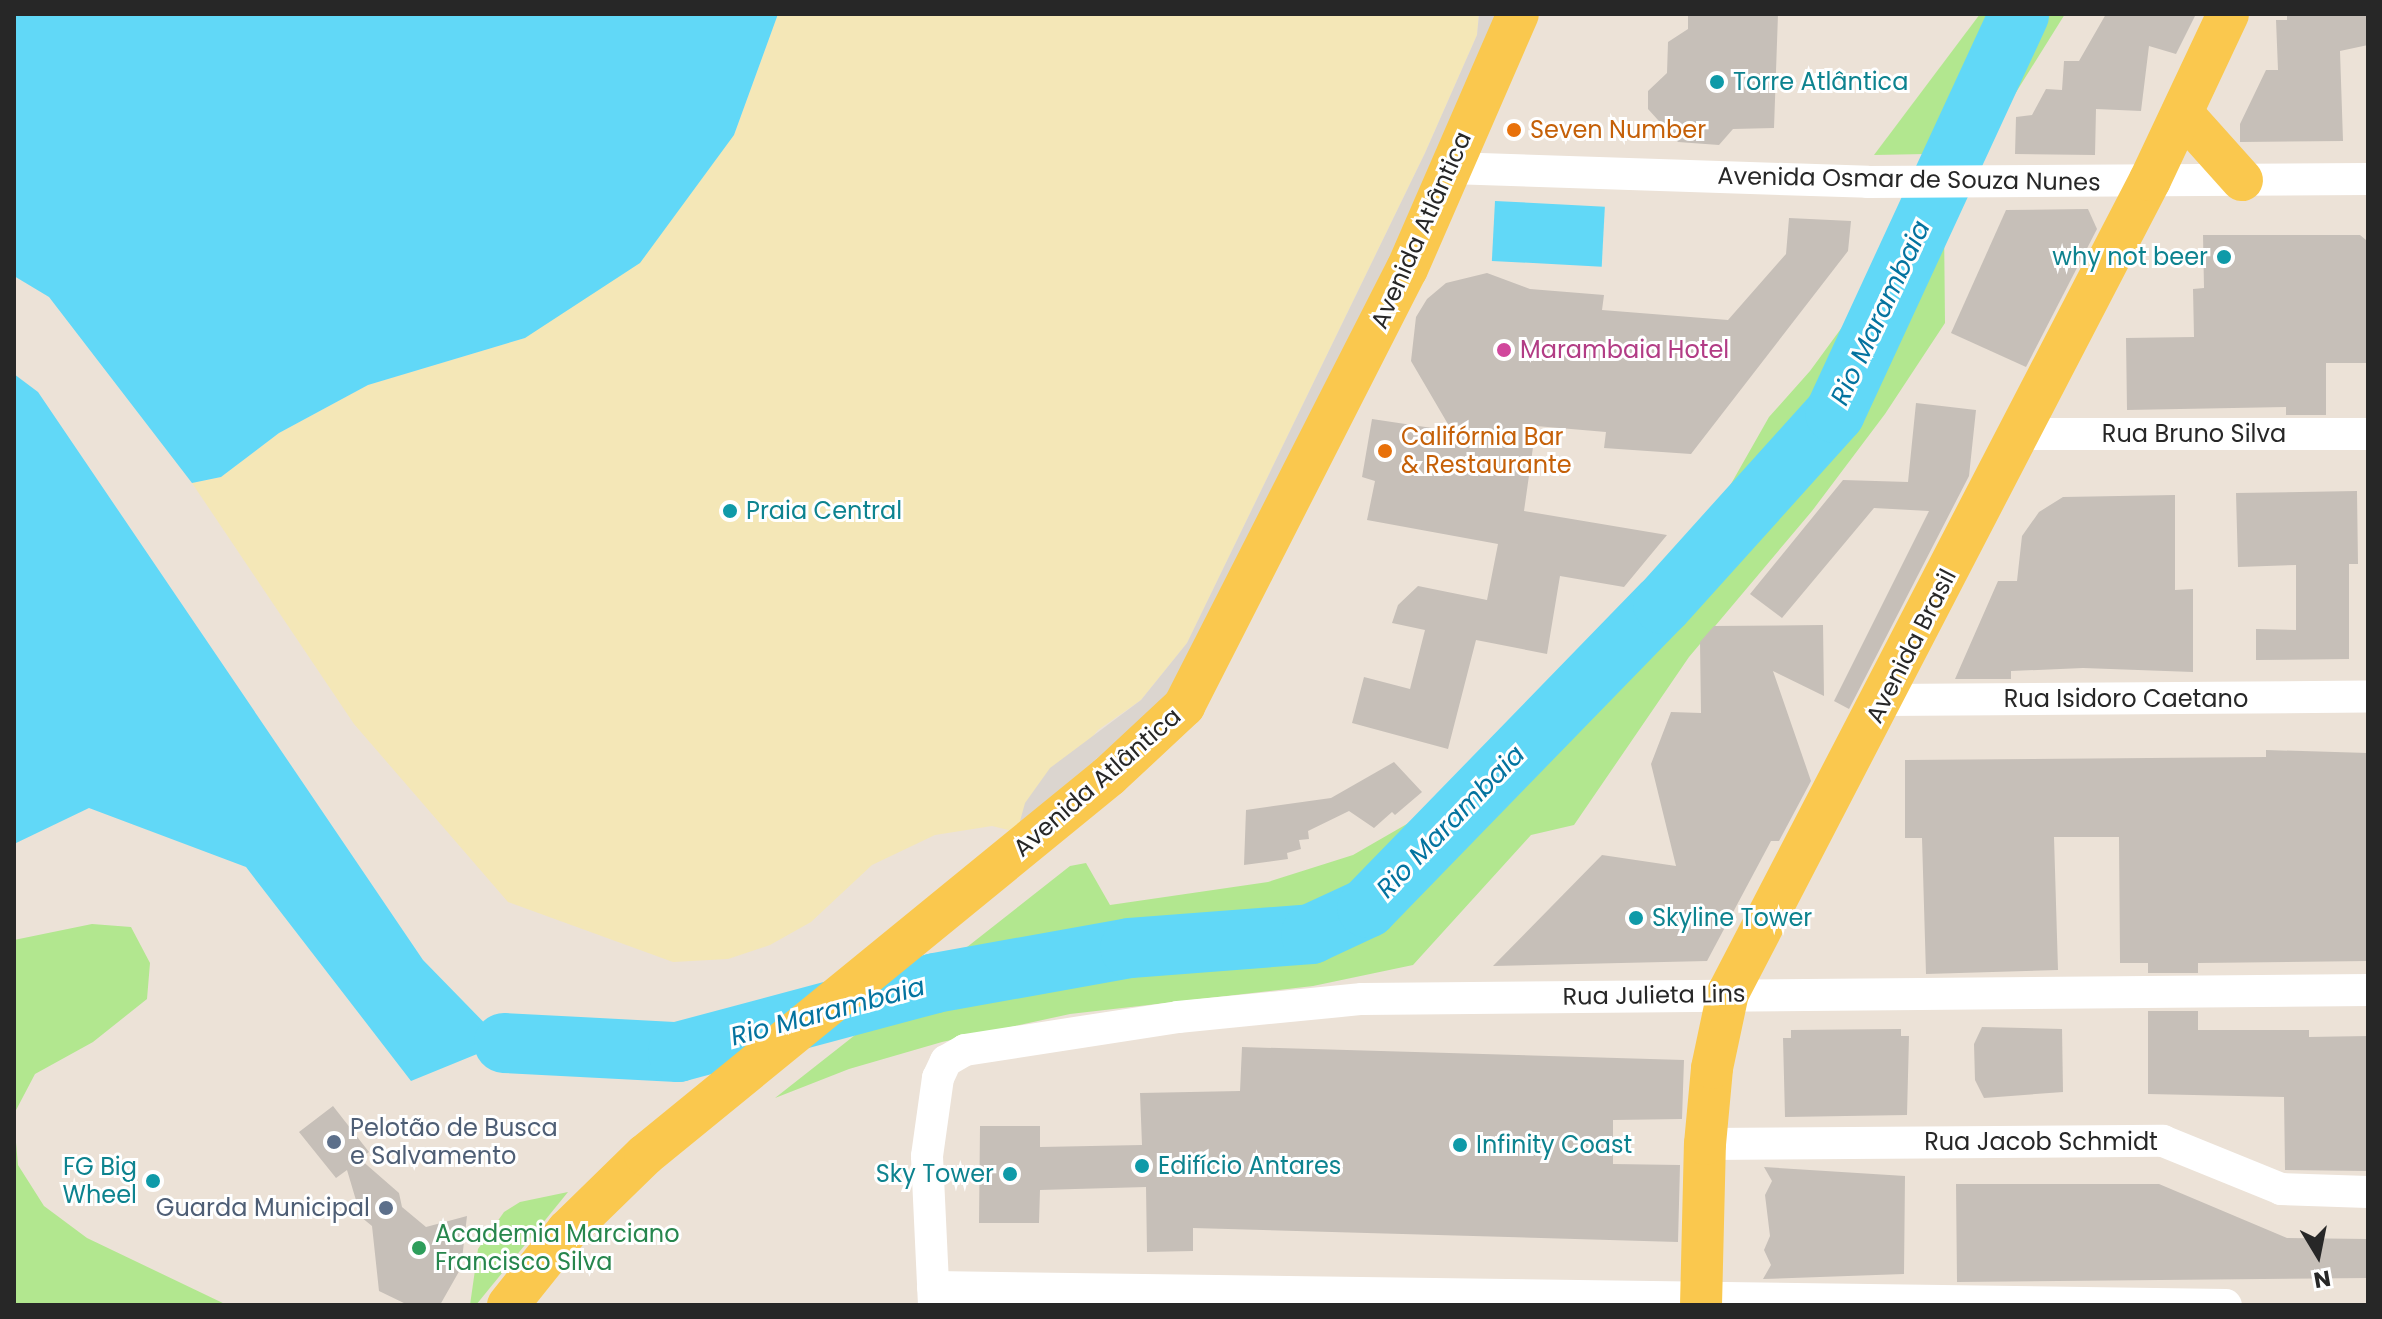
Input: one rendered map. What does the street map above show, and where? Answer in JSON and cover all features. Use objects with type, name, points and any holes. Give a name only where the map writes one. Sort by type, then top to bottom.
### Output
[{"type":"main road","name":"Avenida Atlântica","points":[[508,1305],[567,1231],[645,1155],[1161,731],[1197,686],[1407,269],[1518,14]]},
{"type":"main road","name":"Avenida Brasil","points":[[1701,1301],[1705,1144],[1712,1068],[1728,993],[1884,700],[2150,180],[2228,14]]},
{"type":"main road","points":[[2182,113],[2242,180]]},
{"type":"street","name":"Avenida Osmar de Souza Nunes","points":[[1450,168],[1868,182],[2368,179]]},
{"type":"street","name":"Rua Bruno Silva","points":[[2019,434],[2368,434]]},
{"type":"street","name":"Rua Isidoro Caetano","points":[[1884,700],[2368,697]]},
{"type":"street","name":"Rua Julieta Lins","points":[[934,1296],[927,1156],[938,1078],[946,1061],[965,1050],[1292,1004],[1728,993],[2368,990]]},
{"type":"street","name":"Rua Jacob Schmidt","points":[[1705,1144],[2163,1141],[2281,1189],[2368,1192]]},
{"type":"street","points":[[934,1296],[2226,1305]]},
{"type":"green space","points":[[1980,14],[2065,14],[1978,153],[1874,155]]},
{"type":"green space","points":[[1944,223],[1945,323],[1885,414],[1812,511],[1689,657],[1574,825],[1531,835],[1413,965],[1313,986],[1070,1014],[942,1042],[849,1069],[775,1098],[1070,866],[1086,863],[1110,905],[1268,882],[1353,855],[1485,779],[1557,699],[1598,643],[1702,535],[1769,417],[1810,371],[1881,274],[1893,228]]},
{"type":"green space","points":[[92,924],[131,927],[150,963],[147,999],[93,1042],[35,1074],[14,1114],[14,940]]},
{"type":"green space","points":[[14,1120],[18,1165],[44,1206],[87,1238],[227,1305],[14,1305]]},
{"type":"green space","points":[[568,1192],[476,1305],[470,1305],[478,1249],[504,1212],[520,1202]]},
{"type":"sand","name":"Praia Central","points":[[778,14],[1479,14],[1477,35],[1425,153],[1187,643],[1141,700],[1098,730],[1017,832],[992,826],[935,835],[872,865],[811,922],[770,945],[728,959],[673,962],[508,902],[354,724],[192,483],[221,477],[279,433],[368,385],[525,338],[734,135]]},
{"type":"shaded area","points":[[1479,14],[1503,14],[1441,164],[1159,713],[1096,759],[1058,806],[1017,832],[1025,803],[1050,768],[1141,700],[1187,643],[1425,153],[1477,35]]},
{"type":"water","points":[[14,14],[778,14],[734,135],[640,263],[525,338],[368,385],[279,433],[221,477],[192,483],[49,297],[14,276]]},
{"type":"water","points":[[1495,201],[1605,207],[1602,267],[1492,261]]},
{"type":"water","points":[[14,374],[38,392],[423,960],[504,1043],[411,1081],[246,867],[89,808],[14,844]]},
{"type":"building","name":"Torre Atlântica","points":[[1688,14],[1778,14],[1774,128],[1733,129],[1719,145],[1678,142],[1648,109],[1648,91],[1667,73],[1668,42],[1688,29]]},
{"type":"building","points":[[2106,14],[2196,14],[2176,54],[2149,46],[2141,111],[2096,109],[2095,155],[2015,154],[2016,117],[2032,115],[2046,89],[2062,90],[2064,61],[2079,61]]},
{"type":"building","points":[[2287,14],[2368,14],[2368,45],[2340,51],[2343,141],[2240,142],[2240,124],[2266,70],[2278,70],[2276,20],[2287,20]]},
{"type":"building","points":[[2088,209],[2097,229],[2026,367],[1951,333],[2006,210]]},
{"type":"building","points":[[1789,218],[1851,221],[1848,251],[1691,454],[1604,448],[1606,432],[1536,426],[1524,511],[1667,535],[1624,587],[1560,576],[1547,654],[1476,640],[1448,749],[1352,723],[1364,677],[1410,689],[1425,630],[1392,623],[1398,605],[1418,586],[1487,600],[1498,544],[1367,520],[1375,481],[1362,477],[1372,419],[1452,431],[1411,361],[1416,317],[1427,299],[1446,283],[1487,273],[1530,289],[1604,295],[1602,310],[1728,320],[1786,254]]},
{"type":"building","points":[[2203,235],[2360,235],[2366,240],[2368,363],[2326,363],[2326,415],[2286,415],[2286,407],[2127,410],[2126,338],[2194,337],[2193,289],[2204,288]]},
{"type":"building","points":[[1916,403],[1976,410],[1969,476],[1849,709],[1834,701],[1929,511],[1874,508],[1782,618],[1750,594],[1843,480],[1908,482]]},
{"type":"building","points":[[2357,491],[2358,564],[2349,564],[2349,659],[2256,660],[2256,629],[2296,630],[2296,565],[2238,567],[2236,493]]},
{"type":"building","points":[[2175,495],[2175,590],[2193,589],[2193,672],[2083,668],[2011,671],[2011,679],[1955,679],[1998,581],[2017,581],[2022,536],[2039,512],[2063,497]]},
{"type":"building","points":[[1823,625],[1824,696],[1773,671],[1811,781],[1779,841],[1771,841],[1707,961],[1493,966],[1602,855],[1676,866],[1651,764],[1671,712],[1701,713],[1700,642],[1714,626]]},
{"type":"building","points":[[2266,750],[2368,753],[2368,961],[2198,963],[2198,973],[2148,973],[2148,963],[2120,963],[2119,837],[2054,837],[2058,970],[1926,974],[1922,838],[1905,838],[1905,760],[2266,757]]},
{"type":"building","points":[[1394,762],[1422,792],[1395,815],[1392,812],[1374,828],[1349,811],[1308,831],[1309,839],[1299,840],[1301,849],[1287,853],[1288,859],[1244,865],[1246,810],[1331,798]]},
{"type":"building","points":[[2148,1011],[2198,1011],[2198,1030],[2309,1030],[2309,1037],[2368,1036],[2366,1171],[2285,1170],[2284,1097],[2148,1094]]},
{"type":"building","points":[[1982,1027],[2062,1029],[2063,1092],[1984,1098],[1975,1080],[1974,1044]]},
{"type":"building","points":[[1901,1029],[1901,1036],[1909,1036],[1907,1115],[1785,1117],[1783,1038],[1791,1038],[1791,1030]]},
{"type":"building","name":"Infinity Coast","points":[[1242,1047],[1684,1060],[1682,1119],[1613,1120],[1613,1164],[1680,1165],[1678,1242],[1193,1228],[1193,1251],[1147,1252],[1146,1187],[1040,1190],[1039,1223],[979,1223],[980,1126],[1040,1126],[1040,1147],[1142,1145],[1140,1093],[1240,1091]]},
{"type":"building","name":"Academia Marciano Francisco Silva","points":[[333,1106],[369,1152],[360,1159],[399,1193],[402,1207],[426,1227],[467,1216],[461,1268],[440,1305],[408,1305],[379,1291],[372,1226],[361,1217],[347,1170],[336,1178],[299,1132]]},
{"type":"building","points":[[1764,1167],[1905,1176],[1904,1274],[1763,1279],[1771,1265],[1764,1250],[1770,1236],[1765,1195],[1772,1181]]},
{"type":"building","points":[[1956,1184],[2159,1184],[2287,1238],[2368,1239],[2368,1278],[1957,1282]]},
{"type":"waterway","name":"Rio Marambaia","points":[[504,1043],[678,1052],[935,983],[1130,948],[1311,934],[1367,908],[1663,604],[1835,413],[2019,14]]},
{"type":"place","name":"Torre Atlântica","points":[[1717,82]]},
{"type":"place","name":"Seven Number","points":[[1514,130]]},
{"type":"place","name":"why not beer","points":[[2224,257]]},
{"type":"place","name":"Marambaia Hotel","points":[[1504,350]]},
{"type":"place","name":"Califórnia Bar & Restaurante","points":[[1385,451]]},
{"type":"place","name":"Praia Central","points":[[730,511]]},
{"type":"place","name":"Skyline Tower","points":[[1636,918]]},
{"type":"place","name":"Pelotão de Busca e Salvamento","points":[[334,1142]]},
{"type":"place","name":"Infinity Coast","points":[[1460,1145]]},
{"type":"place","name":"Edifício Antares","points":[[1142,1166]]},
{"type":"place","name":"Sky Tower","points":[[1010,1174]]},
{"type":"place","name":"FG Big Wheel","points":[[153,1181]]},
{"type":"place","name":"Guarda Municipal","points":[[386,1208]]},
{"type":"place","name":"Academia Marciano Francisco Silva","points":[[419,1248]]}]
